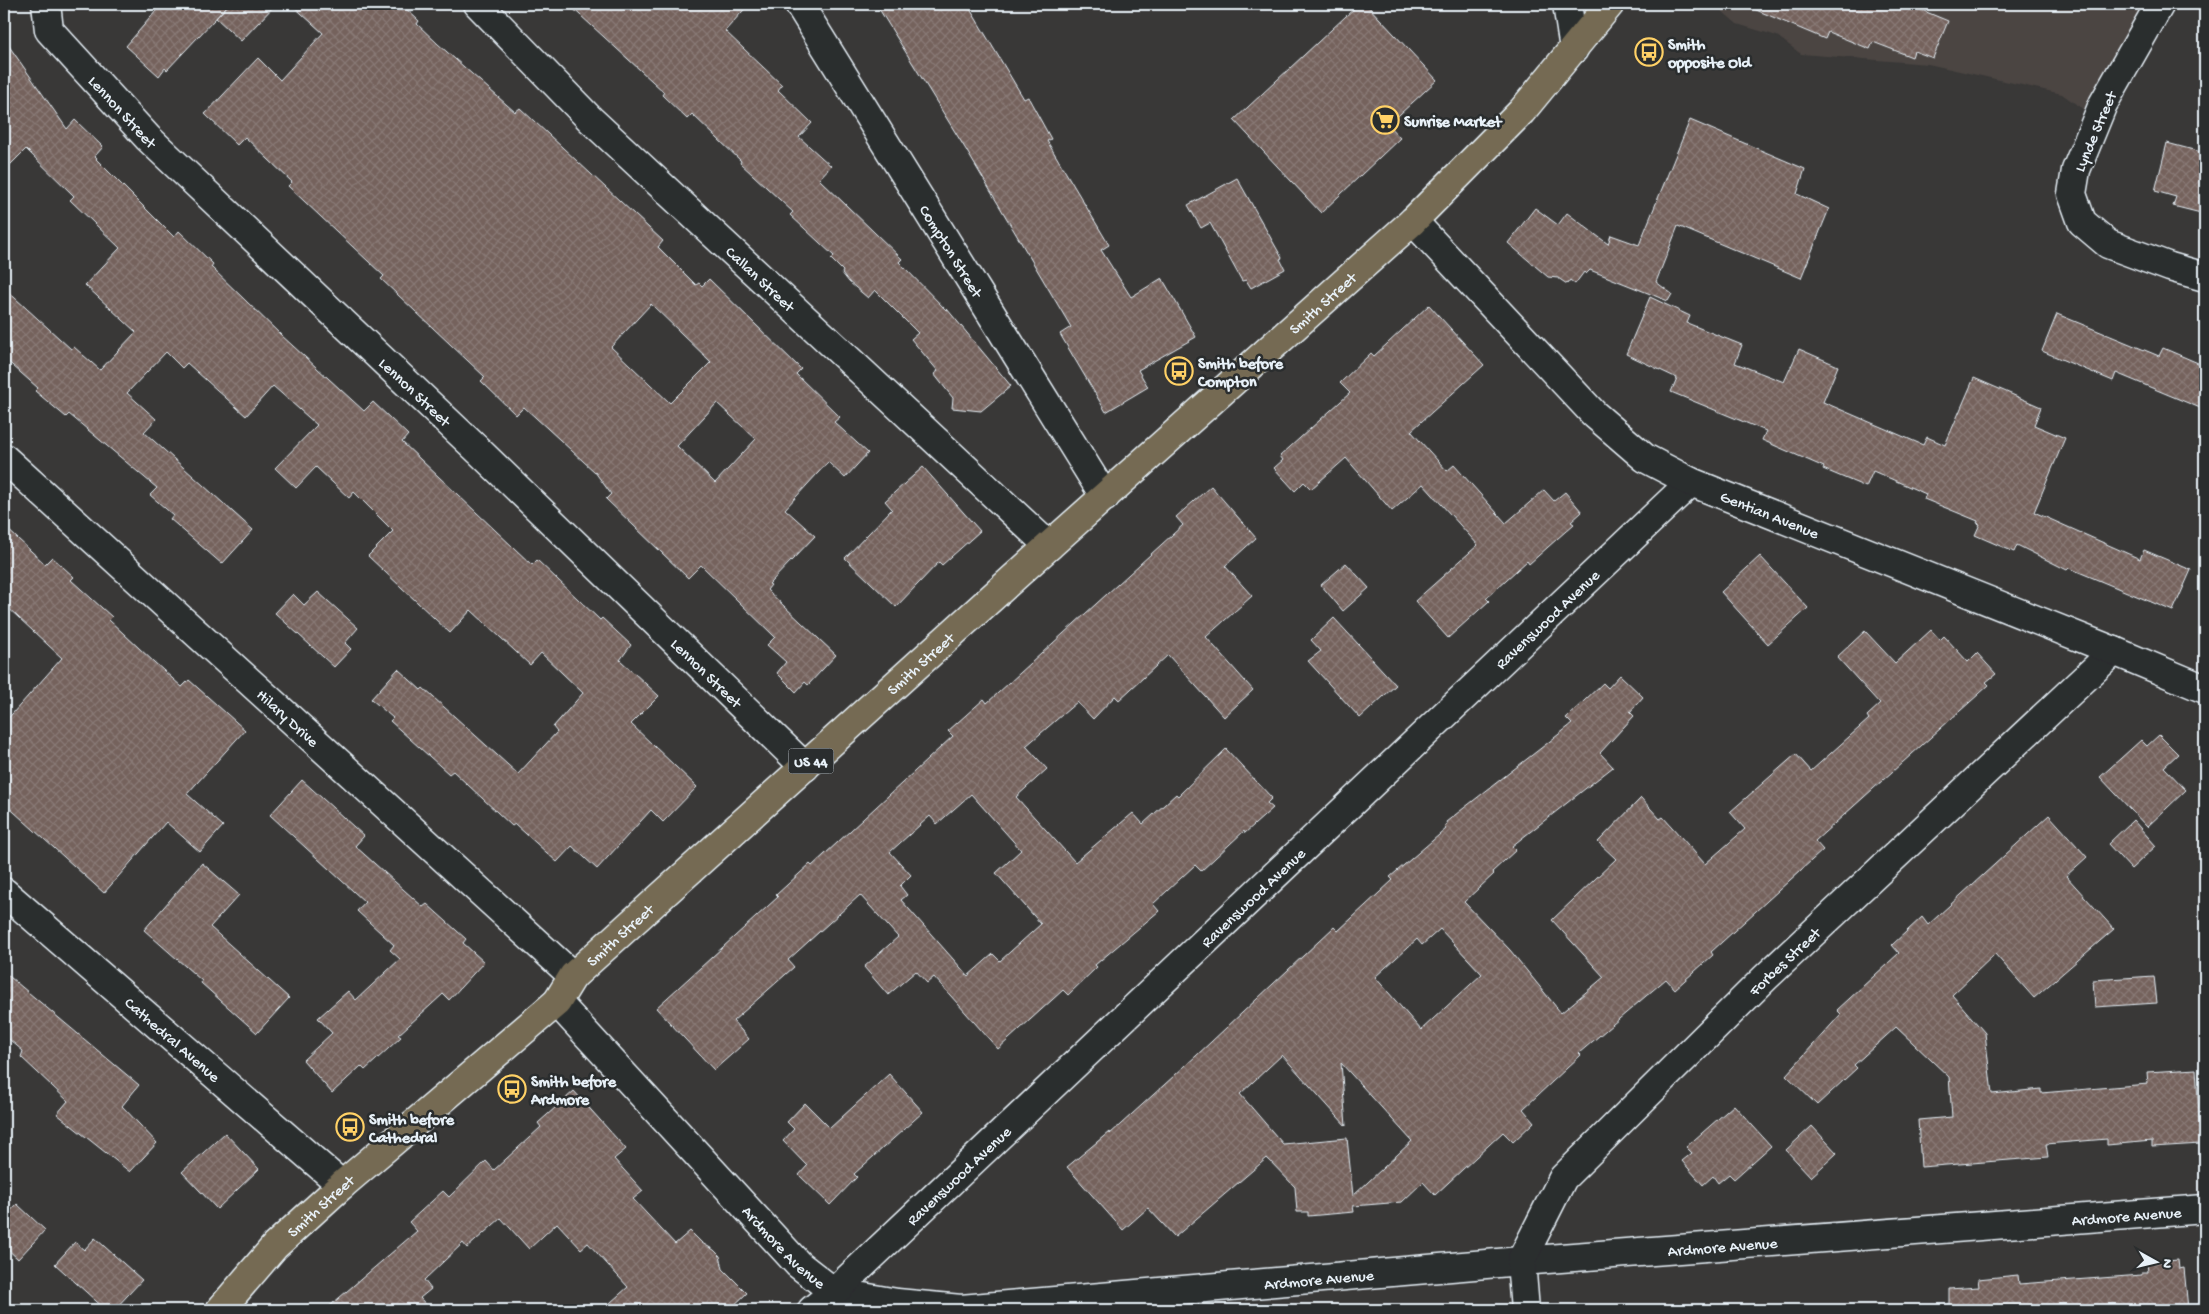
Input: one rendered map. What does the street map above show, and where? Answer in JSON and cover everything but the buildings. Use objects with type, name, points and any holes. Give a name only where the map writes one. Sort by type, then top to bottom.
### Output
[{"type":"main road","name":"Smith Street","points":[[220,1310],[275,1246],[342,1185],[557,1002],[573,976],[1049,546],[1413,221],[1522,111],[1610,4]]},
{"type":"street","name":"Lennon Street","points":[[46,4],[49,30],[148,138],[488,460],[805,767]]},
{"type":"street","name":"Callan Street","points":[[478,4],[590,119],[1049,546]]},
{"type":"street","name":"Compton Street","points":[[799,4],[1105,497]]},
{"type":"street","points":[[1567,4],[1574,49]]},
{"type":"street","name":"Lynde Street","points":[[2160,4],[2103,104],[2076,170],[2072,194],[2082,222],[2108,244],[2170,267],[2205,277]]},
{"type":"street","name":"Gentian Avenue","points":[[1413,221],[1594,414],[1645,458],[1691,482],[2114,651],[2205,690]]},
{"type":"street","name":"Hilary Drive","points":[[4,458],[573,976]]},
{"type":"street","name":"Ravenswood Avenue","points":[[812,1310],[834,1292],[1691,482]]},
{"type":"street","name":"Forbes Street","points":[[1521,1262],[1563,1178],[1765,978],[2114,651]]},
{"type":"street","name":"Cathedral Avenue","points":[[4,892],[342,1185]]},
{"type":"street","name":"Ardmore Avenue","points":[[557,1002],[798,1264],[834,1292],[897,1303],[962,1309],[1521,1262],[2205,1209]]},
{"type":"street","points":[[1521,1262],[1525,1310]]},
{"type":"shaded area","points":[[1714,4],[2151,4],[2090,114],[2062,94],[1928,64],[1801,54],[1777,36],[1737,24]]},
{"type":"place","name":"Smith opposite Old","points":[[1649,52]]},
{"type":"place","name":"Sunrise Market","points":[[1385,120]]},
{"type":"place","name":"Smith before Compton","points":[[1179,371]]},
{"type":"place","name":"Smith before Ardmore","points":[[512,1089]]},
{"type":"place","name":"Smith before Cathedral","points":[[350,1127]]}]
